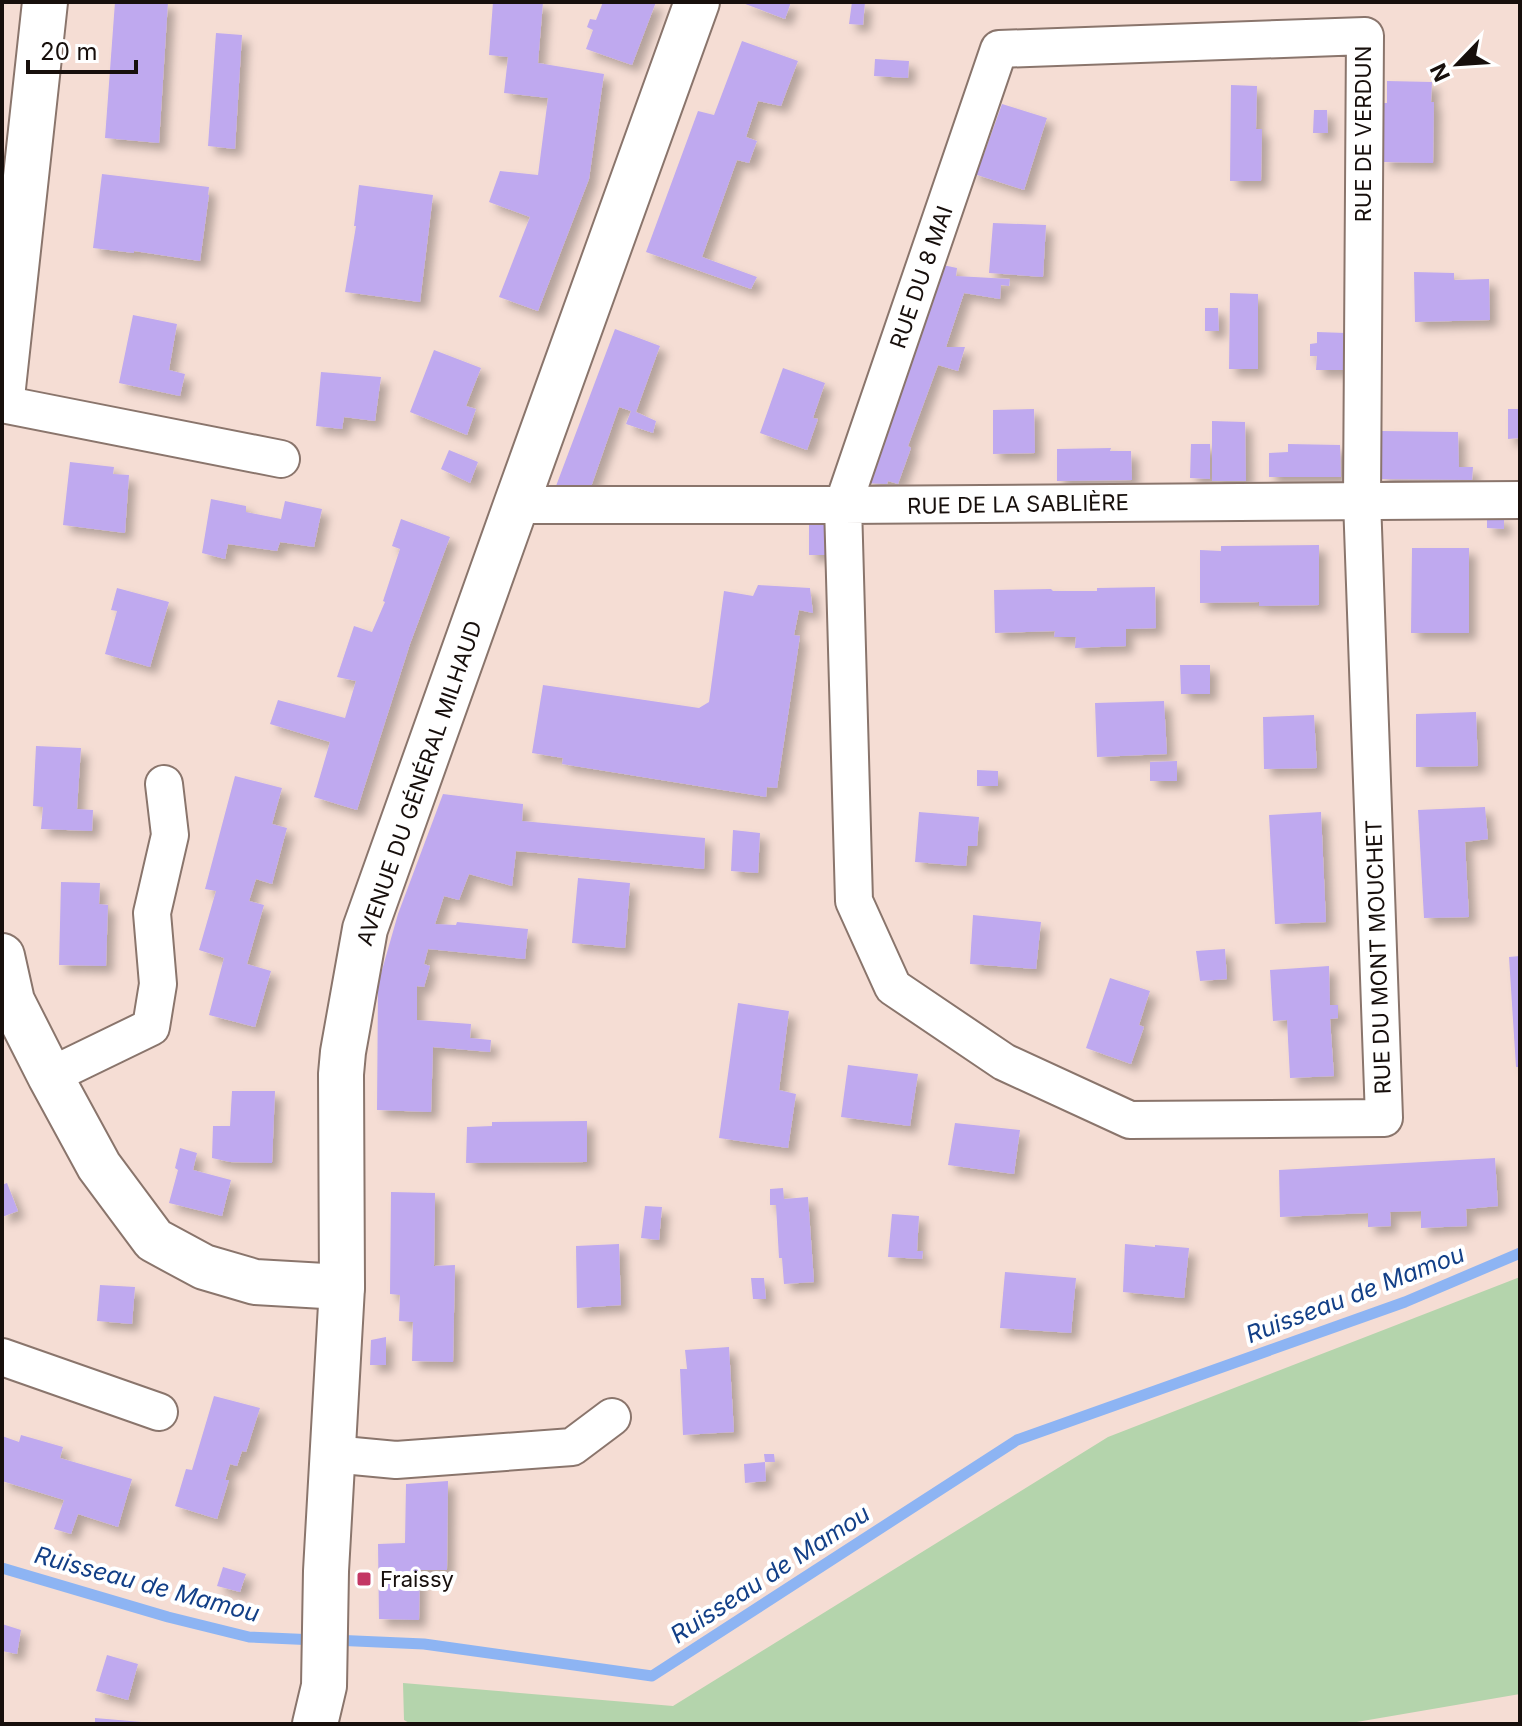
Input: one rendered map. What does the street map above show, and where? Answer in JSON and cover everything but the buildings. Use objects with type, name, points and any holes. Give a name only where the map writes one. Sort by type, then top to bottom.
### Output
[{"type":"main road","points":[[2,397],[45,2]]},
{"type":"main road","name":"AVENUE DU GÉNÉRAL MILHAUD","points":[[327,1711],[326,1571],[342,1287],[341,1074],[365,929],[697,2]]},
{"type":"main road","points":[[2,956],[7,1003],[99,1166],[154,1240],[204,1267],[255,1282],[342,1287]]},
{"type":"street","name":"RUE DE VERDUN","points":[[999,49],[1365,36],[1362,500]]},
{"type":"street","name":"RUE DU 8 MAI","points":[[843,505],[999,49]]},
{"type":"street","points":[[2,404],[281,459]]},
{"type":"street","name":"RUE DU MONT MOUCHET","points":[[843,505],[854,901],[893,987],[1004,1062],[1130,1120],[1384,1118],[1362,500]]},
{"type":"street","name":"RUE DE LA SABLIÈRE","points":[[516,505],[1520,500]]},
{"type":"street","points":[[50,1076],[151,1027],[158,984],[152,913],[170,835],[164,784]]},
{"type":"street","points":[[2,1357],[159,1412]]},
{"type":"street","points":[[332,1454],[396,1460],[572,1447],[612,1417]]},
{"type":"green space","points":[[1520,1277],[1520,1694],[1345,1724],[411,1724],[404,1720],[403,1683],[673,1706],[1108,1437]]},
{"type":"waterway","name":"Ruisseau de Mamou","points":[[333,1640],[424,1644],[652,1676],[1017,1440],[1405,1302],[1520,1253]]},
{"type":"waterway","name":"Ruisseau de Mamou","points":[[2,1568],[168,1617],[249,1637],[316,1640]]},
{"type":"place","name":"Fraissy","points":[[364,1579]]}]
